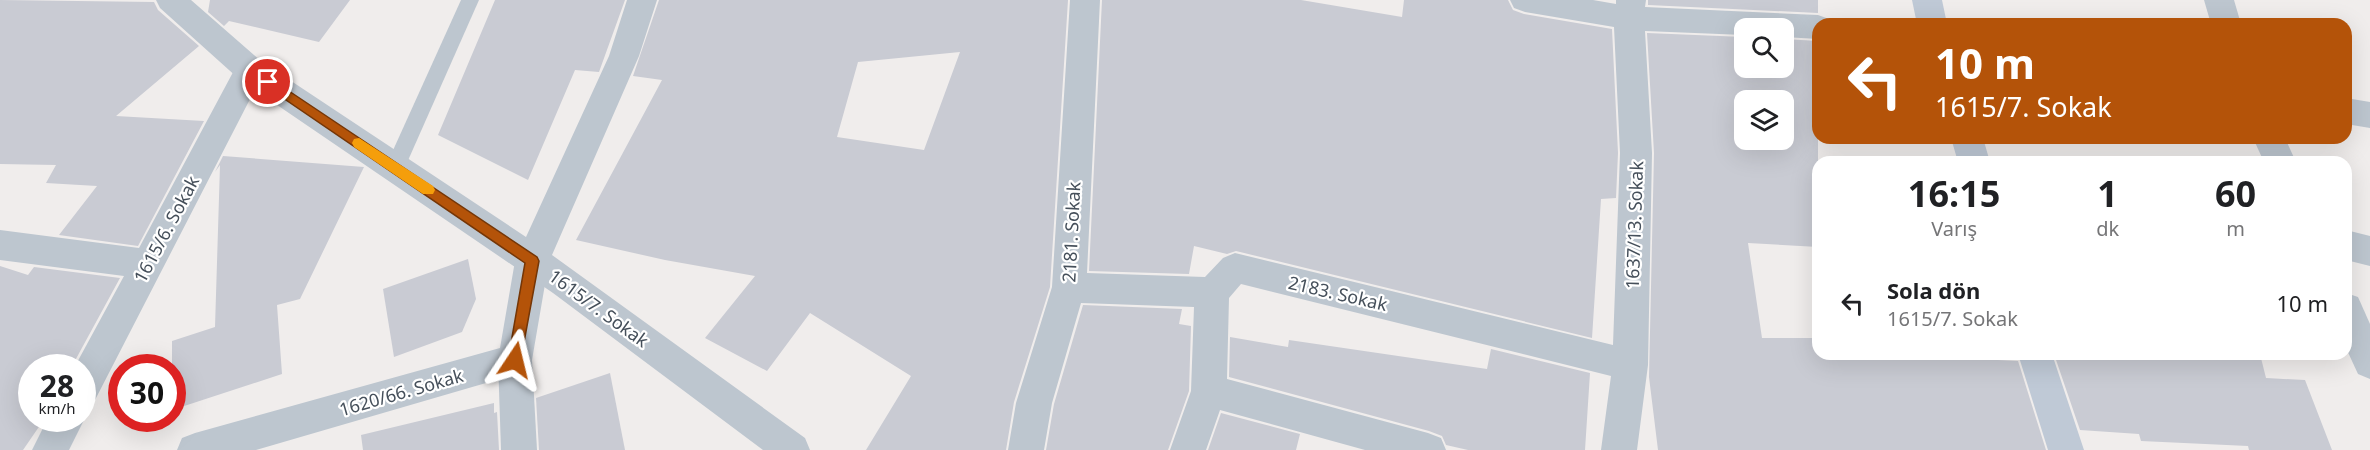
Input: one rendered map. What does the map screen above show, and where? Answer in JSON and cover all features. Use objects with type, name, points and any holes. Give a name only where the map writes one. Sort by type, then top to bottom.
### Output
[{"type":"main road","points":[[1927,0],[1931,18]]},
{"type":"main road","points":[[2037,360],[2066,450]]},
{"type":"street","name":"1615/7. Sokak","points":[[171,0],[250,69],[565,282],[792,450]]},
{"type":"street","points":[[519,450],[515,360],[532,261],[624,56],[642,0]]},
{"type":"street","name":"2181. Sokak","points":[[1026,450],[1034,403],[1069,287],[1085,0]]},
{"type":"street","name":"2181. Sokak","points":[[1082,44],[1103,0]]},
{"type":"street","points":[[1525,0],[1812,26]]},
{"type":"street","points":[[2219,0],[2224,18]]},
{"type":"street","name":"1637/13. Sokak","points":[[1619,450],[1629,365],[1636,153],[1630,9]]},
{"type":"street","name":"1615/6. Sokak","points":[[96,362],[250,69]]},
{"type":"street","points":[[2352,112],[2370,115]]},
{"type":"street","points":[[0,245],[148,264]]},
{"type":"street","points":[[2352,246],[2370,251]]},
{"type":"street","name":"2183. Sokak","points":[[1212,292],[1235,268],[1629,365]]},
{"type":"street","points":[[1069,287],[1212,292],[1209,391],[1188,450]]},
{"type":"street","points":[[2352,322],[2370,363]]},
{"type":"street","name":"1620/66. Sokak","points":[[195,450],[515,360]]},
{"type":"street","points":[[1209,391],[1428,450]]},
{"type":"street","points":[[50,450],[60,432]]},
{"type":"lane","points":[[395,168],[470,0]]},
{"type":"building","points":[[0,0],[154,2],[158,10],[199,46],[116,116],[204,121],[138,246],[59,235],[97,186],[46,183],[56,165],[0,164]]},
{"type":"building","points":[[210,0],[350,0],[319,42],[229,21],[224,26],[208,12]]},
{"type":"building","points":[[495,0],[625,0],[599,72],[575,70],[528,180],[438,135]]},
{"type":"building","points":[[659,0],[1068,0],[1050,287],[1014,402],[1006,450],[866,450],[911,376],[810,313],[767,371],[705,338],[755,276],[665,260],[576,240],[662,80],[633,76]],"holes":[[[960,52],[924,150],[837,137],[858,62]]]},
{"type":"building","points":[[1102,0],[1301,0],[1402,17],[1404,0],[1508,0],[1513,10],[1524,14],[1612,29],[1618,153],[1616,198],[1601,199],[1592,338],[1236,251],[1227,254],[1194,246],[1189,274],[1089,271]]},
{"type":"building","points":[[1648,0],[1818,0],[1818,13],[1648,5]]},
{"type":"building","points":[[1647,33],[1734,37],[1734,78],[1794,78],[1794,40],[1812,41],[1812,144],[1818,144],[1818,156],[1812,156],[1812,247],[1748,243],[1762,338],[1812,338],[1812,360],[2018,361],[2046,450],[1658,450],[1649,377],[1654,153]]},
{"type":"building","points":[[223,156],[364,167],[300,299],[277,305],[282,374],[186,405],[186,354],[172,354],[172,341],[215,327],[220,165],[215,172]]},
{"type":"building","points":[[468,259],[476,299],[462,332],[394,357],[383,289]]},
{"type":"building","points":[[0,266],[28,275],[34,267],[120,278],[79,354],[18,354],[18,432],[35,432],[23,450],[0,450]]},
{"type":"building","points":[[1083,305],[1182,309],[1179,324],[1191,326],[1189,391],[1168,450],[1046,450],[1054,404]]},
{"type":"building","points":[[1230,337],[1288,347],[1289,340],[1487,369],[1491,349],[1590,373],[1585,450],[1468,450],[1446,445],[1442,436],[1429,431],[1229,377]]},
{"type":"building","points":[[2056,360],[2262,360],[2266,378],[2305,380],[2332,450],[2249,450],[2248,446],[2141,441],[2139,434],[2080,430]]},
{"type":"building","points":[[610,373],[625,450],[539,450],[536,398]]},
{"type":"building","points":[[494,403],[494,413],[497,412],[499,450],[363,450],[361,435]]},
{"type":"building","points":[[1221,413],[1300,434],[1296,450],[1208,450]]},
{"type":"slow traffic","points":[[359,143],[428,190]]},
{"type":"route","points":[[268,82],[532,261],[515,360]]}]
